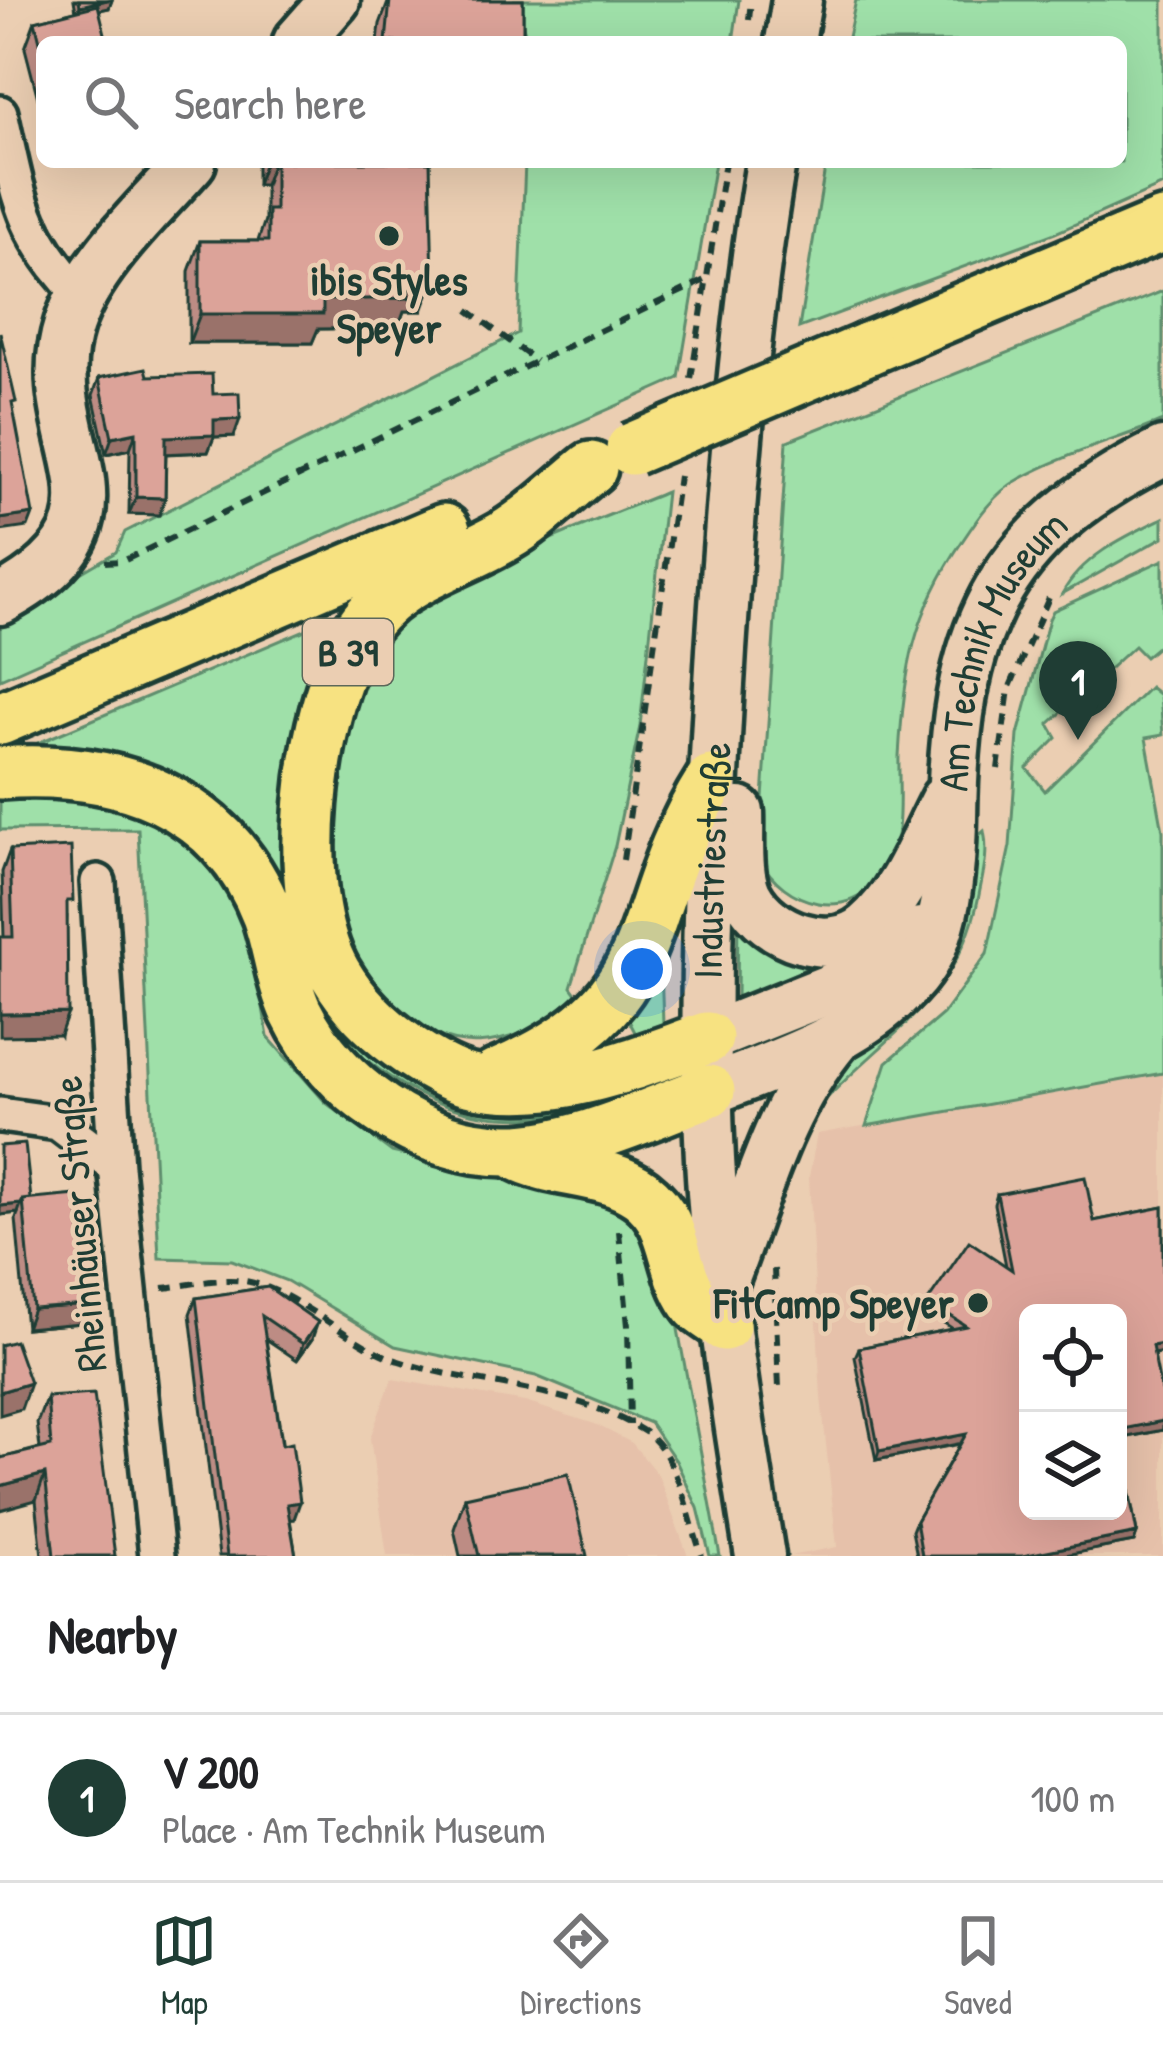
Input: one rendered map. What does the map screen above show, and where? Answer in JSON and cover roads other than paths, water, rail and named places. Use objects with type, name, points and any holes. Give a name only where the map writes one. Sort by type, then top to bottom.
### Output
[{"type":"main road","name":"B 39","points":[[0,719],[1163,225]]},
{"type":"main road","name":"B 39","points":[[611,458],[507,535],[407,581],[374,610],[345,659],[321,730],[310,888],[334,971],[388,1035],[430,1065],[481,1082],[541,1086],[586,1080],[706,1038]]},
{"type":"main road","points":[[0,773],[94,773],[142,787],[185,810],[230,849],[252,880],[269,919],[293,1006],[319,1055],[345,1081],[411,1125],[455,1142],[511,1151],[546,1169],[603,1176],[644,1196],[671,1229],[695,1303],[723,1306]]},
{"type":"main road","points":[[481,1082],[562,1045],[620,994],[641,955],[675,843],[710,781]]},
{"type":"main road","points":[[511,1151],[638,1120],[709,1091]]},
{"type":"street","points":[[303,36],[335,0]]},
{"type":"street","points":[[791,36],[797,0]]},
{"type":"street","points":[[0,113],[22,209],[38,248],[82,296]]},
{"type":"street","points":[[0,600],[54,567],[73,541],[81,511],[63,371],[69,326],[82,296],[186,168]]},
{"type":"street","name":"Industriestraße","points":[[760,1556],[723,1306],[706,1038],[710,781],[737,406],[770,168]]},
{"type":"street","name":"Am Technik Museum","points":[[709,1091],[836,1039],[888,1003],[916,974],[933,942],[941,911],[961,687],[983,618],[1030,541],[1084,496],[1163,452]]},
{"type":"street","points":[[718,702],[737,771],[748,896],[766,919],[800,937],[844,941],[865,929],[894,896],[955,779]]},
{"type":"street","name":"Rheinhäuser Straße","points":[[98,882],[116,1167],[157,1556]]},
{"type":"street","points":[[706,1038],[867,974],[907,948],[941,911]]},
{"type":"street","points":[[723,1306],[779,1125],[807,1074],[836,1039]]},
{"type":"street","points":[[0,1115],[58,1123],[116,1167]]},
{"type":"place","name":"ibis Styles Speyer","points":[[389,236]]},
{"type":"place","name":"V 200","points":[[1078,740]]},
{"type":"place","name":"FitCamp Speyer","points":[[978,1303]]}]
